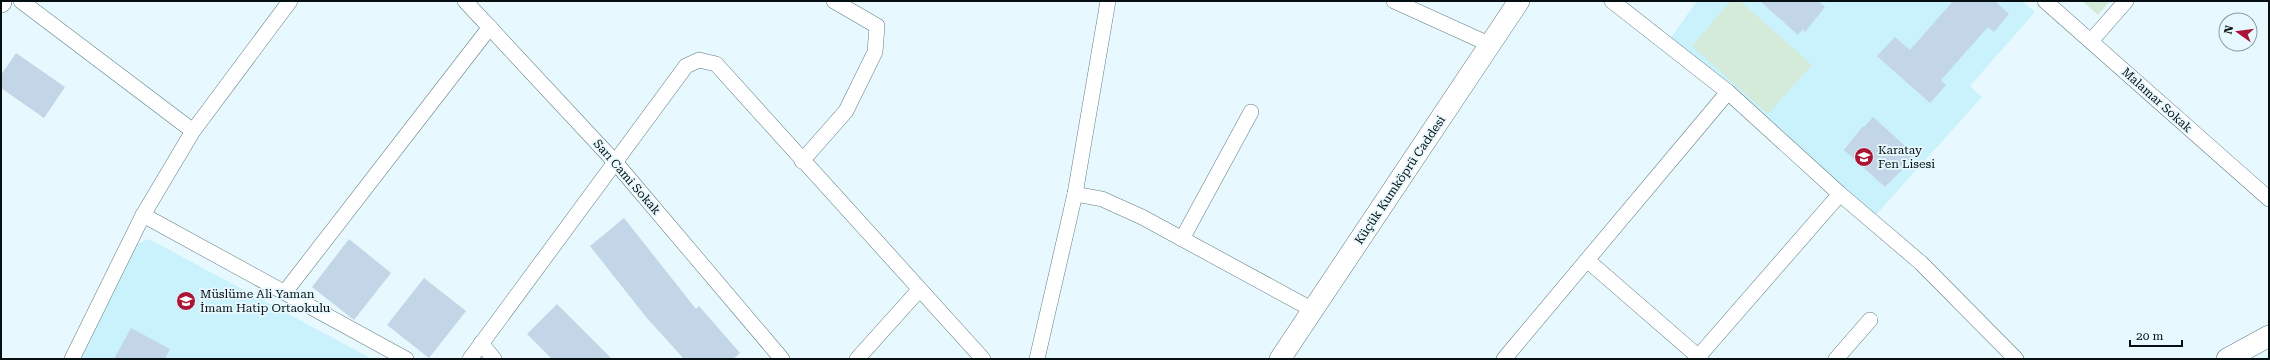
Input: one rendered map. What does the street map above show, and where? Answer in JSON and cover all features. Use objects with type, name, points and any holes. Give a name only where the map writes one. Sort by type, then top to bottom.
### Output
[{"type":"street","points":[[20,1],[193,131]]},
{"type":"street","points":[[72,359],[143,215],[193,131],[290,1]]},
{"type":"street","name":"Sarı Cami Sokak","points":[[466,1],[615,162],[782,359]]},
{"type":"street","points":[[802,161],[846,111],[875,52],[877,26],[834,1]]},
{"type":"street","points":[[1037,359],[1074,194],[1108,1]]},
{"type":"street","points":[[1394,1],[1491,45]]},
{"type":"street","name":"Küçük Kumköprü Caddesi","points":[[1280,359],[1519,1]]},
{"type":"street","points":[[1612,1],[1728,92],[1840,194],[1921,262],[2016,359]]},
{"type":"street","name":"Malamar Sokak","points":[[2045,1],[2269,200]]},
{"type":"street","points":[[2090,41],[2126,1]]},
{"type":"street","points":[[285,292],[490,28]]},
{"type":"street","points":[[470,359],[686,66],[700,60],[716,64],[802,161],[983,359]]},
{"type":"street","points":[[1504,359],[1728,92]]},
{"type":"street","points":[[1182,239],[1251,112]]},
{"type":"street","points":[[1074,194],[1102,199],[1182,239],[1313,310]]},
{"type":"street","points":[[1586,260],[1699,358],[1840,194]]},
{"type":"street","points":[[143,215],[406,359]]},
{"type":"street","points":[[857,359],[919,290]]},
{"type":"street","points":[[1836,359],[1870,320]]},
{"type":"street","points":[[2227,359],[2269,336]]},
{"type":"street","points":[[481,343],[494,359]]},
{"type":"shaded area","name":"Karatay Fen Lisesi","points":[[1697,1],[2022,1],[2035,12],[1970,86],[1982,97],[1873,218],[1665,46]]},
{"type":"shaded area","name":"Müslüme Ali Yaman İmam Hatip Ortaokulu","points":[[149,239],[372,359],[78,359],[137,244]]},
{"type":"green space","points":[[1731,1],[1740,1],[1812,65],[1768,114],[1692,46]]},
{"type":"green space","points":[[2082,1],[2110,1],[2098,15]]},
{"type":"building","points":[[1760,1],[1818,1],[1825,7],[1805,32],[1803,29],[1798,35]]},
{"type":"building","points":[[1953,1],[1995,1],[2009,14],[1994,32],[1988,27],[1941,80],[1946,85],[1930,103],[1877,56],[1895,37],[1910,50]]},
{"type":"building","points":[[16,53],[65,87],[44,118],[1,88],[1,75]]},
{"type":"building","points":[[1873,117],[1914,154],[1905,164],[1907,165],[1885,187],[1844,150],[1863,126],[1864,127]]},
{"type":"building","points":[[624,218],[696,309],[699,306],[740,353],[733,359],[684,359],[646,317],[590,246]]},
{"type":"building","points":[[349,239],[391,273],[354,320],[312,287]]},
{"type":"building","points":[[424,278],[466,311],[429,358],[387,325]]},
{"type":"building","points":[[557,304],[612,359],[552,359],[527,334]]},
{"type":"building","points":[[131,328],[170,349],[165,359],[114,359]]},
{"type":"place","name":"Karatay Fen Lisesi","points":[[1864,157]]},
{"type":"place","name":"Müslüme Ali Yaman İmam Hatip Ortaokulu","points":[[186,301]]}]
